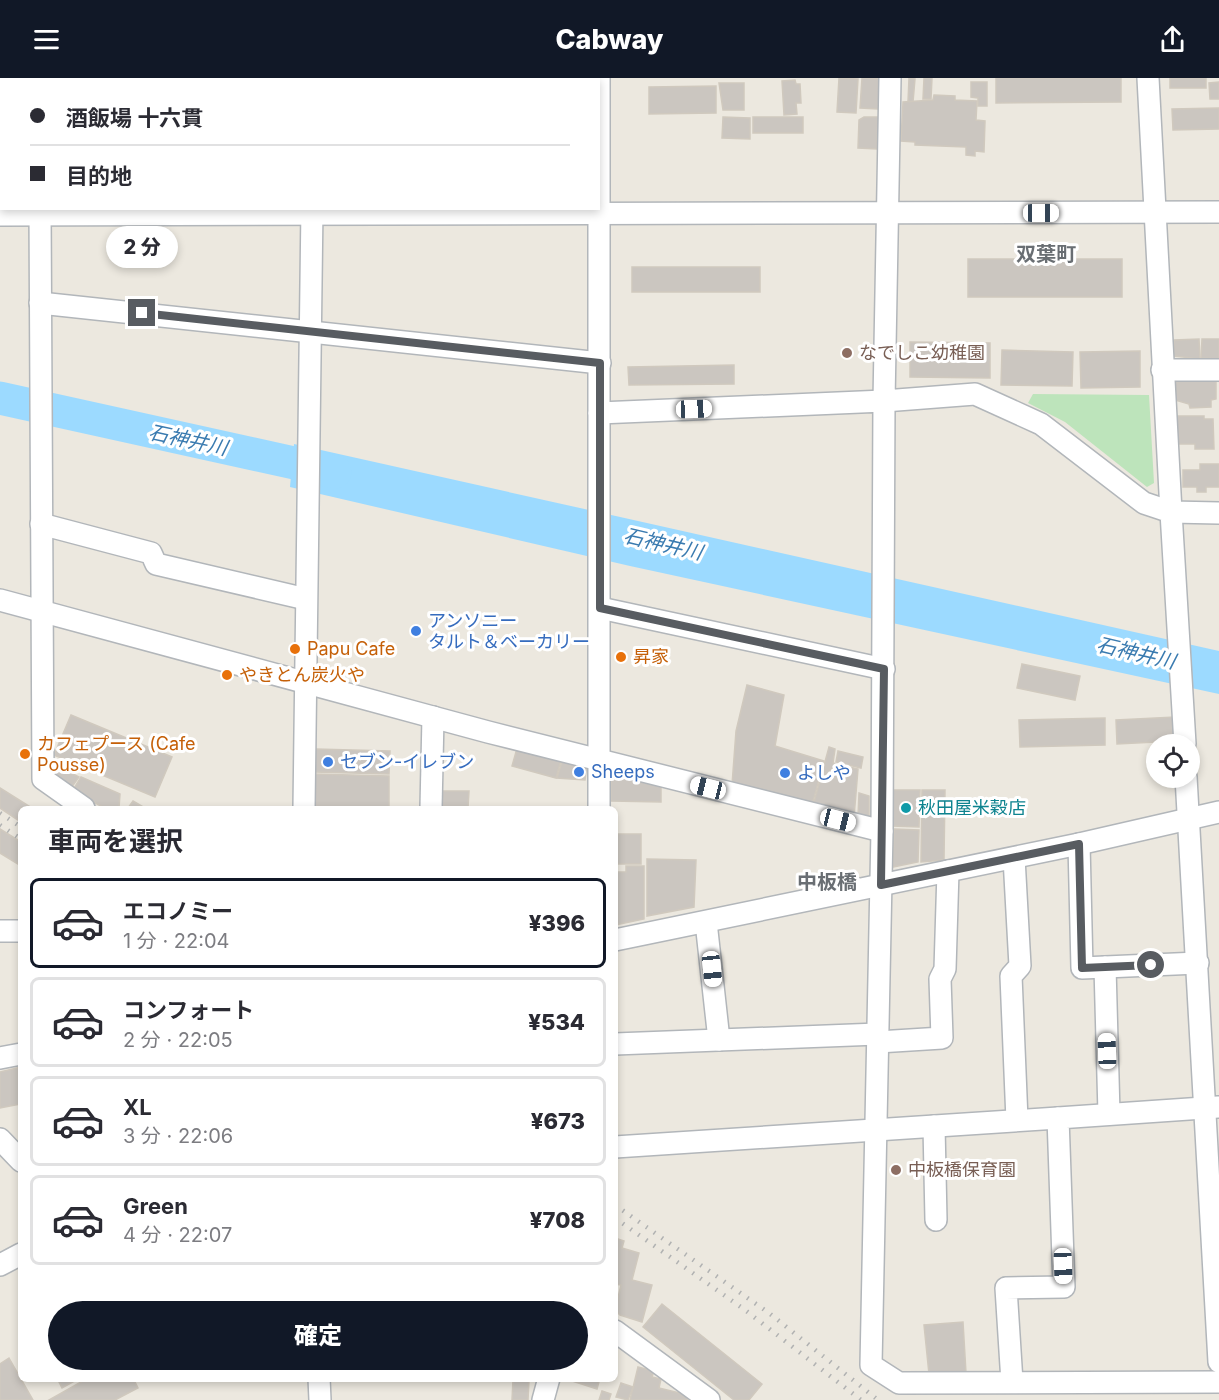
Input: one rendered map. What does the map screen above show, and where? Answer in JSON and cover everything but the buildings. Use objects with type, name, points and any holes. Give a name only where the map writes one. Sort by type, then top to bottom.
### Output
[{"type":"street","points":[[890,78],[884,401],[882,831],[874,1131],[871,1365],[899,1383],[1219,1382]]},
{"type":"street","points":[[1148,78],[1162,370],[1184,734]]},
{"type":"street","points":[[599,210],[599,806]]},
{"type":"street","points":[[304,806],[312,211]]},
{"type":"street","points":[[0,215],[40,212],[312,211],[599,214],[1219,212]]},
{"type":"street","points":[[40,212],[43,779],[81,806]]},
{"type":"street","points":[[40,303],[600,363]]},
{"type":"street","points":[[1162,370],[1219,369]]},
{"type":"street","points":[[599,413],[884,401],[975,394],[1041,424],[1144,503],[1171,512],[1219,513]]},
{"type":"street","points":[[42,524],[151,553],[156,564],[306,599]]},
{"type":"street","points":[[0,600],[304,680],[433,717],[882,831]]},
{"type":"street","points":[[600,608],[884,669]]},
{"type":"street","points":[[431,806],[433,717]]},
{"type":"street","points":[[1187,788],[1198,963],[1212,1107],[1219,1362]]},
{"type":"street","points":[[618,939],[1014,858],[1219,812]]},
{"type":"street","points":[[1079,844],[1082,968],[1198,963]]},
{"type":"street","points":[[1014,858],[1020,966],[1011,976],[1017,1120]]},
{"type":"street","points":[[618,1044],[719,1040],[942,1038],[940,979],[945,969],[948,871]]},
{"type":"street","points":[[706,922],[719,1040]]},
{"type":"street","points":[[0,931],[18,931]]},
{"type":"street","points":[[1105,967],[1109,1114]]},
{"type":"street","points":[[0,1058],[18,1055]]},
{"type":"street","points":[[618,1147],[1212,1107]]},
{"type":"street","points":[[1012,1382],[1006,1288],[1064,1287],[1058,1118]]},
{"type":"street","points":[[934,1126],[936,1220]]},
{"type":"street","points":[[0,1139],[18,1158]]},
{"type":"street","points":[[0,1265],[18,1256]]},
{"type":"street","points":[[618,1332],[709,1400]]},
{"type":"street","points":[[319,1382],[320,1400]]},
{"type":"street","points":[[543,1400],[548,1382]]},
{"type":"green space","points":[[1033,394],[1149,395],[1154,483],[1147,487],[1065,422],[1028,403]]},
{"type":"water","points":[[294,444],[1219,651],[1219,694],[630,566],[290,487]]},
{"type":"waterway","name":"石神井川","points":[[0,398],[335,472]]},
{"type":"railway","points":[[0,813],[18,825]]},
{"type":"railway","points":[[0,825],[18,837]]},
{"type":"railway","points":[[618,1207],[769,1313],[878,1400]]},
{"type":"railway","points":[[618,1220],[745,1310],[861,1400]]},
{"type":"place","name":"なでしこ幼稚園","points":[[847,353]]},
{"type":"place","name":"アンソニー タルト＆ベーカリー","points":[[416,631]]},
{"type":"place","name":"Papu Cafe","points":[[295,649]]},
{"type":"place","name":"昇家","points":[[621,657]]},
{"type":"place","name":"やきとん炭火や","points":[[227,675]]},
{"type":"place","name":"カフェプース (Cafe Pousse)","points":[[25,754]]},
{"type":"place","name":"セブン-イレブン","points":[[328,762]]},
{"type":"place","name":"Sheeps","points":[[579,772]]},
{"type":"place","name":"よしや","points":[[785,773]]},
{"type":"place","name":"秋田屋米穀店","points":[[906,808]]},
{"type":"place","name":"中板橋保育園","points":[[896,1170]]},
{"type":"district","name":"双葉町","points":[[1046,254]]},
{"type":"district","name":"中板橋","points":[[827,882]]},
{"type":"route","points":[[142,313],[600,363],[598,498],[600,608],[884,669],[881,885],[1079,844],[1082,968],[1151,965]]}]
